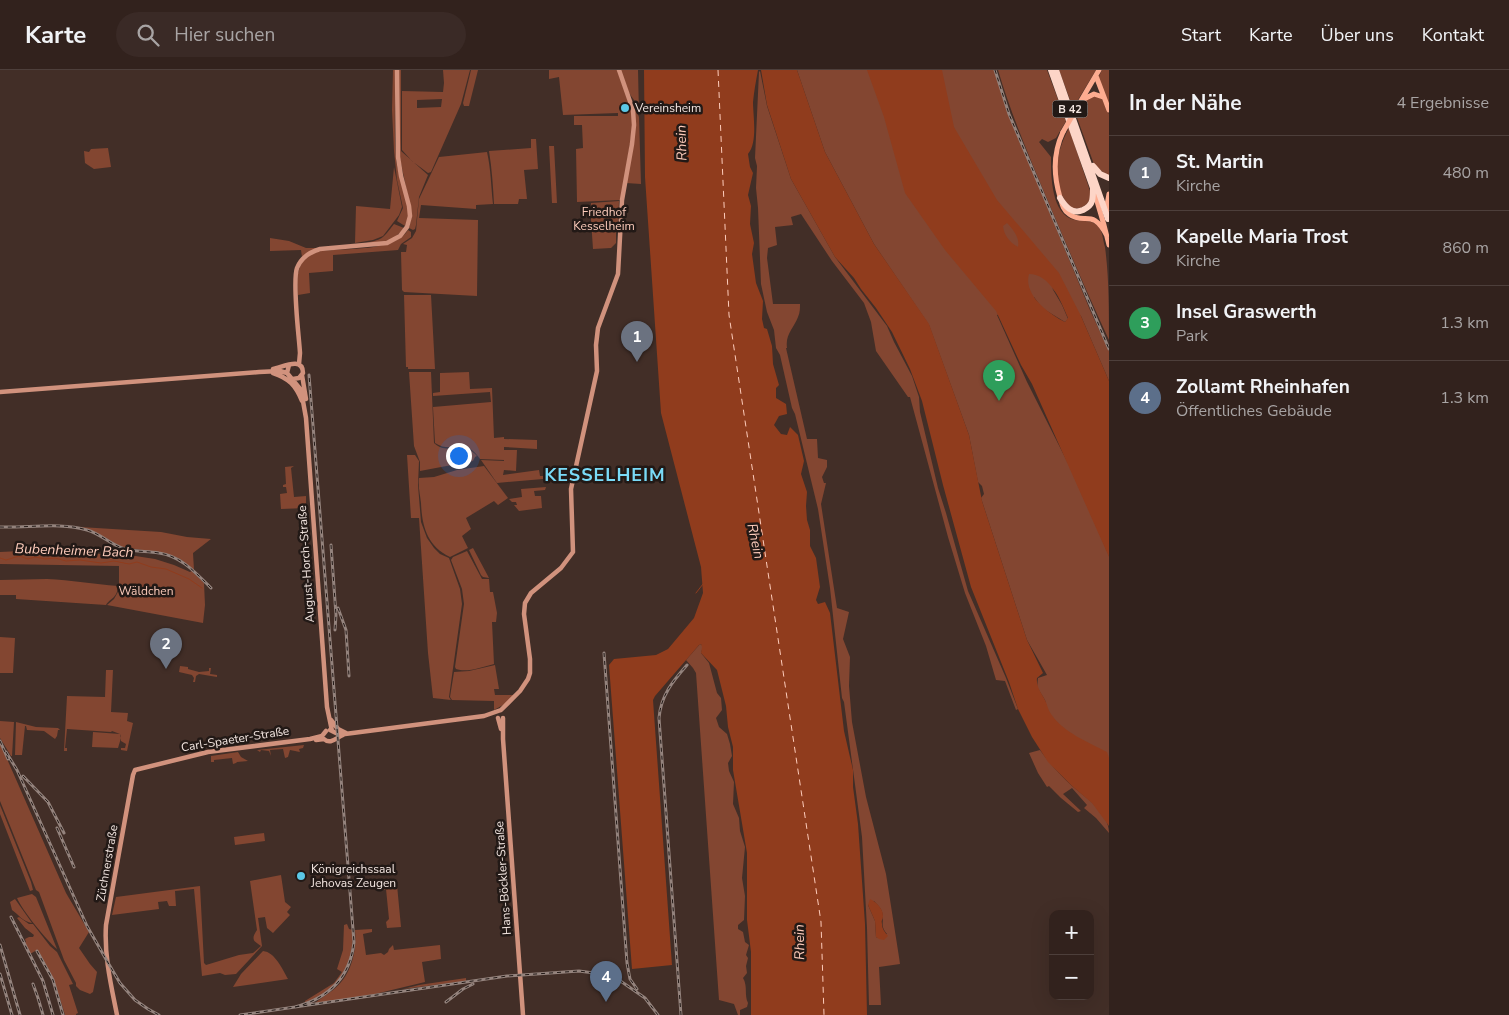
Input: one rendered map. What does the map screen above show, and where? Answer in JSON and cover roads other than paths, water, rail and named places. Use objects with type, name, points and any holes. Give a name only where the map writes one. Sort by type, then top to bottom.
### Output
[{"type":"highway","name":"B 42","points":[[1051,70],[1093,188]]},
{"type":"highway","name":"B 42","points":[[1056,70],[1109,220]]},
{"type":"highway","name":"B 42","points":[[1084,149],[1095,170],[1102,176],[1109,178]]},
{"type":"highway","points":[[1060,198],[1068,208],[1075,211],[1082,210],[1091,202],[1093,188]]},
{"type":"main road","name":"August-Horch-Straße","points":[[325,735],[328,729],[327,708],[306,398],[302,375],[303,369],[299,364],[300,350],[295,281],[297,268],[302,260],[312,252],[387,243],[404,233],[409,223],[409,206],[398,157],[397,70]]},
{"type":"main road","points":[[499,715],[520,692],[528,679],[530,664],[524,614],[525,603],[531,593],[561,568],[573,552],[572,482],[597,371],[596,345],[598,328],[618,274],[622,200],[634,125],[633,110],[618,70]]},
{"type":"main road","points":[[1099,70],[1064,132],[1056,153],[1055,176],[1063,208],[1077,218],[1089,218],[1096,221],[1101,225],[1107,236]]},
{"type":"main road","points":[[1096,76],[1109,110]]},
{"type":"main road","points":[[1092,81],[1099,84]]},
{"type":"main road","points":[[1092,81],[1103,96]]},
{"type":"main road","points":[[1080,103],[1094,94],[1103,96]]},
{"type":"main road","name":"B 42","points":[[1093,188],[1109,245]]},
{"type":"main road","points":[[1109,194],[1107,205],[1109,220]]},
{"type":"main road","points":[[0,392],[260,372],[282,371],[287,373],[291,364],[298,358],[300,350]]},
{"type":"main road","points":[[260,372],[291,364],[299,364]]},
{"type":"main road","points":[[260,372],[279,375],[288,380],[296,387],[304,407]]},
{"type":"main road","name":"August-Horch-Straße","points":[[287,373],[301,390],[306,418]]},
{"type":"main road","points":[[293,379],[299,378],[302,375]]},
{"type":"main road","name":"August-Horch-Straße","points":[[327,708],[334,730]]},
{"type":"main road","name":"Carl-Spaeter-Straße","points":[[325,735],[329,742],[347,734],[499,715]]},
{"type":"main road","name":"Hans-Böckler-Straße","points":[[499,715],[503,739],[523,1015]]},
{"type":"main road","points":[[334,730],[334,739]]},
{"type":"main road","name":"Carl-Spaeter-Straße","points":[[135,770],[208,752],[310,739],[325,735],[334,730],[347,734]]},
{"type":"main road","name":"Züchnerstraße","points":[[118,1015],[107,961],[106,925],[135,770]]},
{"type":"water","name":"Rhein","points":[[644,70],[758,70],[753,102],[754,136],[748,154],[753,173],[748,195],[751,206],[750,224],[754,243],[752,254],[756,283],[763,301],[762,319],[772,346],[773,364],[779,385],[776,388],[776,398],[786,404],[787,414],[779,416],[774,425],[781,434],[787,435],[790,427],[798,435],[804,461],[801,474],[807,492],[806,506],[810,530],[810,546],[816,558],[820,587],[816,600],[818,604],[825,602],[830,613],[844,731],[853,770],[853,787],[858,824],[865,924],[867,1015],[751,1015],[751,952],[747,920],[747,853],[733,770],[733,747],[717,670],[701,653],[701,644],[653,700],[672,965],[632,969],[609,665],[614,659],[656,655],[668,649],[694,618],[703,593],[701,567],[661,413],[645,177]]},
{"type":"water","points":[[761,70],[797,70],[825,152],[874,244],[929,324],[969,435],[982,501],[1027,640],[1043,673],[1037,678],[1038,687],[1056,721],[1077,736],[1107,752],[1109,758],[1109,826],[1092,803],[1048,762],[1032,737],[1018,709],[971,587],[922,401],[910,369],[892,332],[854,278],[835,257],[791,179],[767,105]]},
{"type":"water","points":[[867,70],[942,70],[954,127],[997,200],[1059,273],[1081,316],[1109,381],[1109,557],[1032,384],[996,311],[945,250],[905,193],[884,117]],"holes":[[[1007,223],[1017,237],[1018,247],[1006,235],[1003,226]],[[1029,274],[1043,278],[1049,283],[1068,318],[1065,322],[1039,303],[1030,289],[1028,282]]]},
{"type":"water","points":[[870,899],[882,910],[883,927],[888,936],[884,940],[876,937],[875,921],[868,905]]},
{"type":"waterway","name":"Bubenheimer Bach","points":[[0,558],[6,560],[19,556],[28,559],[35,557],[55,558],[66,561],[80,560],[101,563],[114,561],[129,564],[137,562],[151,567],[166,569],[189,579],[202,588]]},
{"type":"waterway","name":"Bubenheimer Bach","points":[[696,593],[703,584]]},
{"type":"railway","points":[[995,70],[1009,114],[1109,349]]},
{"type":"railway","points":[[295,1007],[318,998],[336,985],[348,966],[354,942],[309,375]]},
{"type":"railway","points":[[0,527],[66,526],[87,530],[125,549],[159,553],[181,561],[211,588]]},
{"type":"railway","points":[[331,545],[336,615],[335,630]]},
{"type":"railway","points":[[338,608],[346,630],[349,676]]},
{"type":"railway","points":[[604,653],[627,963],[630,979],[637,989]]},
{"type":"railway","points":[[681,1015],[659,718],[665,695],[687,665]]},
{"type":"railway","points":[[0,741],[8,759]]},
{"type":"railway","points":[[6,752],[17,770],[87,926],[107,961],[120,983],[135,1000],[159,1015]]},
{"type":"railway","points":[[23,776],[48,802],[64,833]]},
{"type":"railway","points":[[57,828],[74,867]]},
{"type":"railway","points":[[11,917],[43,981],[53,1015]]},
{"type":"railway","points":[[0,945],[20,1015]]},
{"type":"railway","points":[[37,951],[53,980],[63,1015]]},
{"type":"railway","points":[[240,1015],[507,976],[579,971],[601,974],[619,980],[645,998],[658,1015]]},
{"type":"railway","points":[[0,974],[12,1015]]},
{"type":"railway","points":[[33,984],[43,1015]]},
{"type":"railway","points":[[446,1002],[473,984]]},
{"type":"place","name":"Vereinsheim","points":[[625,108]]},
{"type":"place","name":"St. Martin","points":[[637,362]]},
{"type":"place","name":"Insel Graswerth","points":[[999,401]]},
{"type":"place","name":"Kapelle Maria Trost","points":[[166,669]]},
{"type":"place","name":"Königreichssaal Jehovas Zeugen","points":[[301,876]]},
{"type":"place","name":"Zollamt Rheinhafen","points":[[606,1002]]},
{"type":"district","name":"KESSELHEIM","points":[[605,475]]},
{"type":"park label","name":"Friedhof Kesselheim","points":[[604,219]]},
{"type":"park label","name":"Wäldchen","points":[[146,591]]}]
